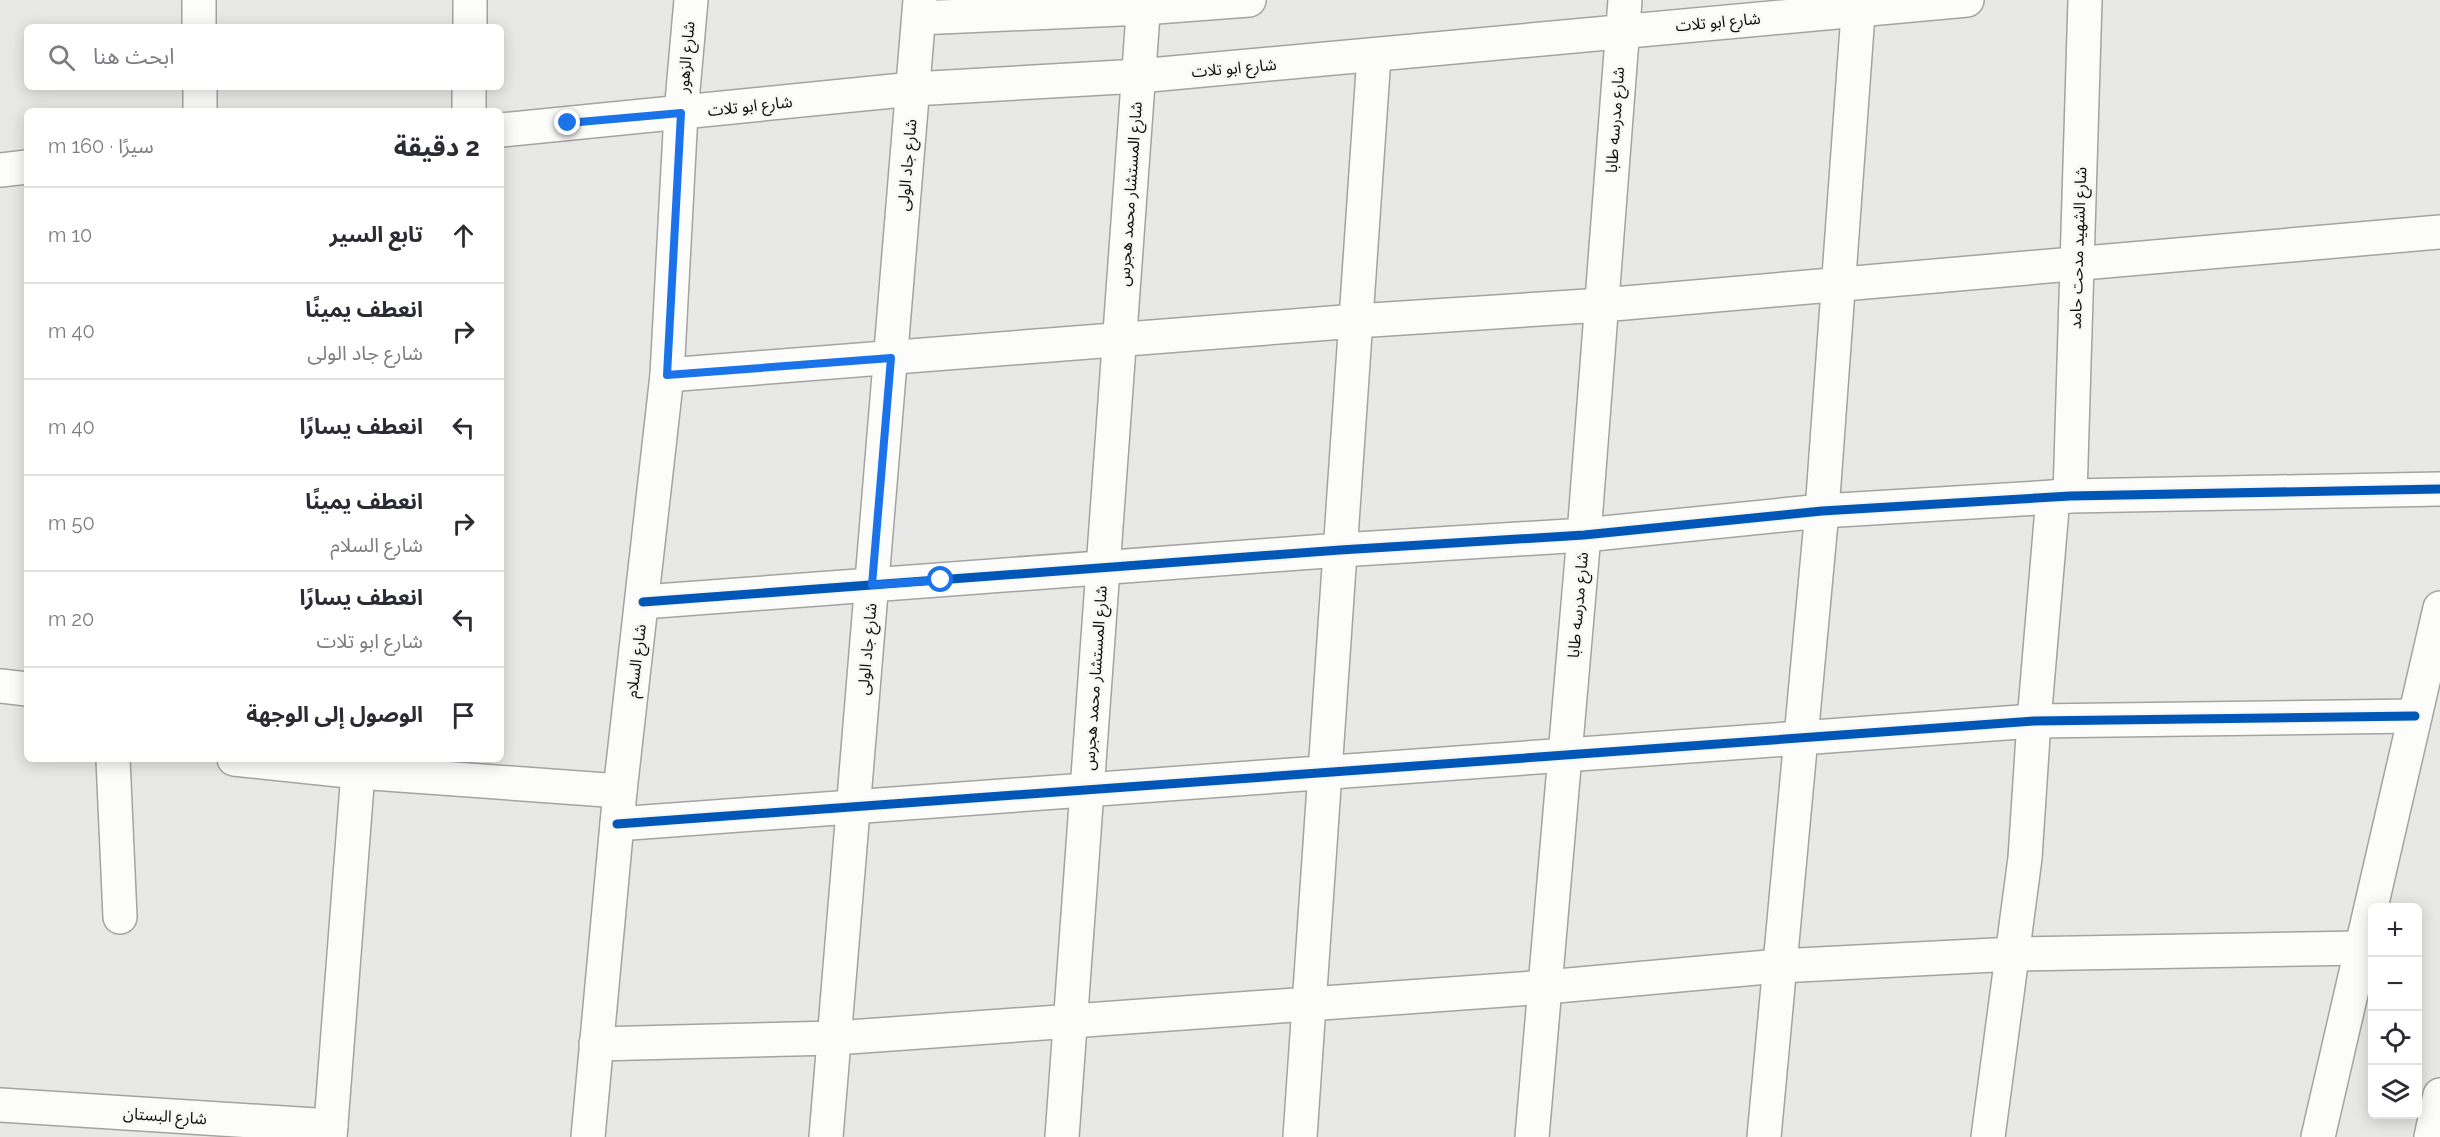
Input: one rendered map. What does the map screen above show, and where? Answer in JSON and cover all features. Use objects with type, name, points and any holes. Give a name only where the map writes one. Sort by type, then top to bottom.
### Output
[{"type":"main road","points":[[199,0],[199,24]]},
{"type":"main road","points":[[470,0],[470,24]]},
{"type":"main road","name":"شارع الزهور","points":[[681,113],[691,0]]},
{"type":"main road","points":[[919,9],[1249,0]]},
{"type":"main road","name":"شارع ابو تلات","points":[[504,130],[914,89],[1139,76],[1374,56],[1623,15],[1967,0]]},
{"type":"main road","name":"شارع الشهيد مدحت حامد","points":[[1988,1137],[2025,858],[2034,721],[2061,496],[2077,264],[2085,0]]},
{"type":"main road","name":"شارع المستشار محمد هجرس","points":[[1062,1137],[1143,4]]},
{"type":"main road","points":[[1764,1137],[1822,511],[1859,4]]},
{"type":"main road","name":"شارع جاد الولى","points":[[826,1137],[919,9]]},
{"type":"main road","name":"شارع مدرسه طابا","points":[[1532,1137],[1584,535],[1623,15]]},
{"type":"main road","points":[[1300,1137],[1374,56]]},
{"type":"main road","points":[[200,90],[200,108]]},
{"type":"main road","points":[[469,90],[469,108]]},
{"type":"main road","name":"شارع السلام","points":[[588,1137],[620,791],[667,375],[681,113]]},
{"type":"main road","points":[[0,170],[24,167]]},
{"type":"main road","points":[[667,375],[1356,321],[1602,305],[2440,232]]},
{"type":"main road","points":[[643,602],[1340,550],[1584,535],[1822,511],[2061,496],[2440,489]]},
{"type":"main road","points":[[2318,1137],[2440,608]]},
{"type":"main road","points":[[0,686],[24,689]]},
{"type":"main road","points":[[617,824],[2034,721],[2415,716]]},
{"type":"main road","points":[[113,762],[120,917]]},
{"type":"main road","points":[[287,762],[358,766],[620,791]]},
{"type":"main road","points":[[330,1132],[358,766]]},
{"type":"main road","points":[[596,1044],[835,1038],[1546,987],[1779,966],[2014,954],[2362,948]]},
{"type":"main road","points":[[2431,1137],[2440,1095]]},
{"type":"main road","name":"شارع البستان","points":[[0,1105],[330,1132]]},
{"type":"cycle path","points":[[643,602],[1340,550],[1584,535],[1822,511],[2070,496],[2440,489]]},
{"type":"cycle path","points":[[617,824],[2034,721],[2415,716]]},
{"type":"route","points":[[568,123],[681,113],[667,375],[891,358],[872,585],[941,580]]}]
